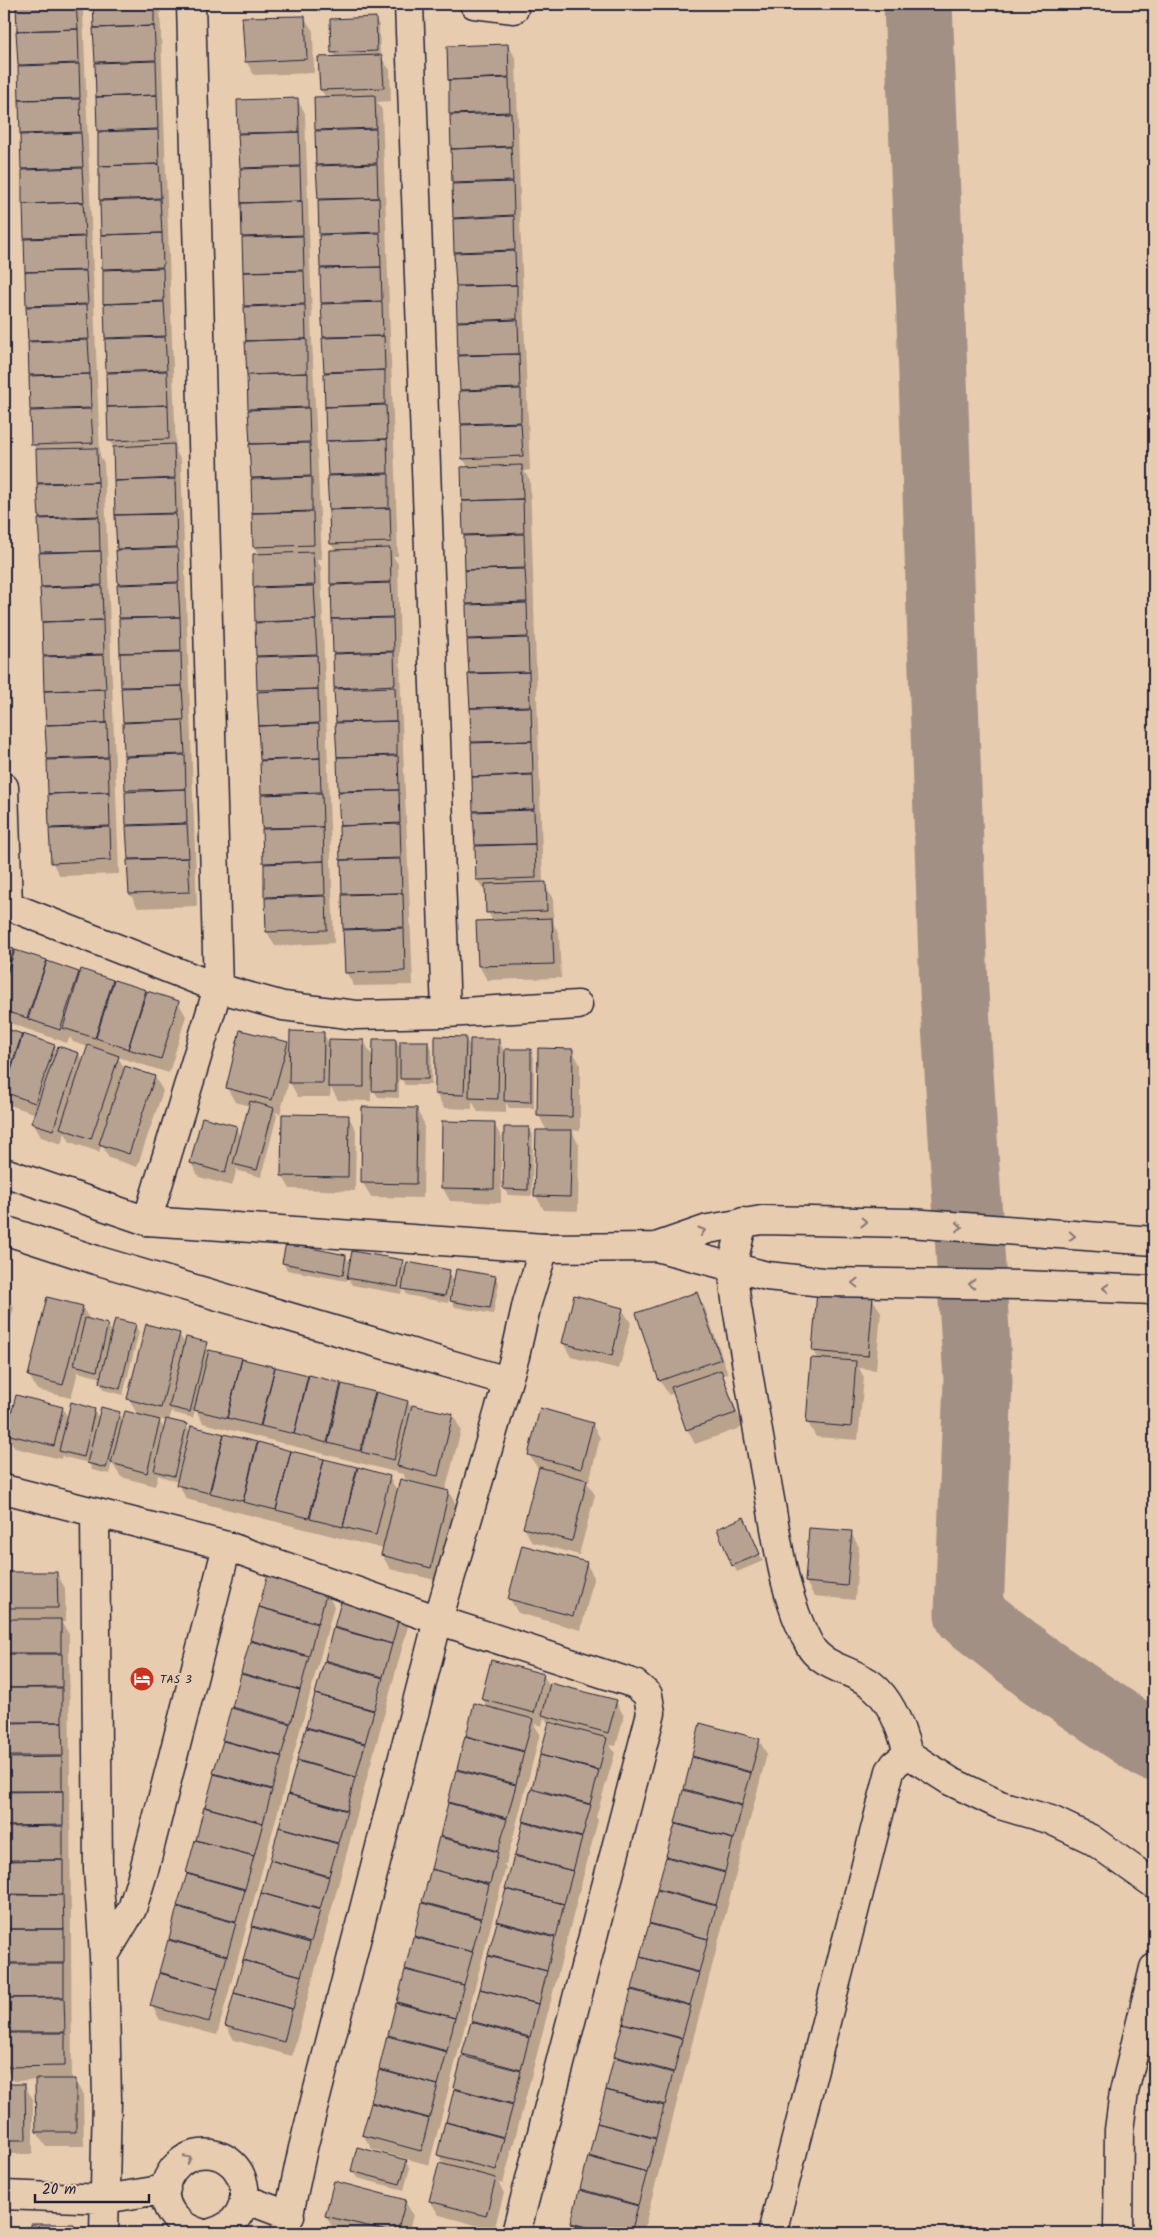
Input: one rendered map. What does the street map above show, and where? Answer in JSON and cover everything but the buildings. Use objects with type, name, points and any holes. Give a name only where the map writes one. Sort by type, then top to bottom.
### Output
[{"type":"street","points":[[147,1221],[218,988],[191,4]]},
{"type":"street","points":[[409,4],[446,1013]]},
{"type":"street","points":[[474,4],[514,9]]},
{"type":"street","points":[[4,787],[6,905],[218,988],[283,1006],[356,1015],[446,1013],[578,1005]]},
{"type":"street","points":[[4,1172],[147,1221],[544,1248],[656,1247],[767,1276],[823,1282],[1021,1285],[1154,1290]]},
{"type":"street","points":[[656,1247],[708,1229],[762,1220],[910,1223],[1023,1233],[1154,1241]]},
{"type":"street","points":[[743,1222],[732,1266],[771,1509],[782,1564],[796,1619],[810,1646],[821,1658],[871,1684],[892,1710],[907,1748],[950,1781],[1000,1805],[1051,1820],[1091,1839],[1154,1884]]},
{"type":"street","points":[[4,1230],[106,1263],[511,1369]]},
{"type":"street","points":[[245,2199],[287,2225],[303,2148],[438,1620],[544,1248]]},
{"type":"street","points":[[4,1489],[95,1514],[227,1546],[438,1620],[636,1684],[648,1695],[651,1713],[516,2233]]},
{"type":"street","points":[[95,1514],[98,1869],[104,1956],[106,2099],[104,2233]]},
{"type":"street","points":[[104,1956],[132,1910],[144,1870],[227,1546]]},
{"type":"street","points":[[772,2233],[890,1771],[907,1748]]},
{"type":"street","points":[[1118,2233],[1120,2121],[1124,2092],[1154,1968]]},
{"type":"street","points":[[200,2233],[182,2226],[174,2218],[168,2209],[166,2188],[168,2178],[181,2162],[190,2156],[210,2154],[220,2157],[237,2169],[242,2178],[245,2199],[237,2218],[230,2225],[211,2233]]},
{"type":"street","points":[[4,2195],[105,2199],[135,2196],[166,2188]]},
{"type":"waterway","points":[[918,4],[930,290],[954,991],[978,1380],[969,1614],[1041,1671],[1154,1747]]},
{"type":"place","name":"TAS 3","points":[[142,1679]]}]
